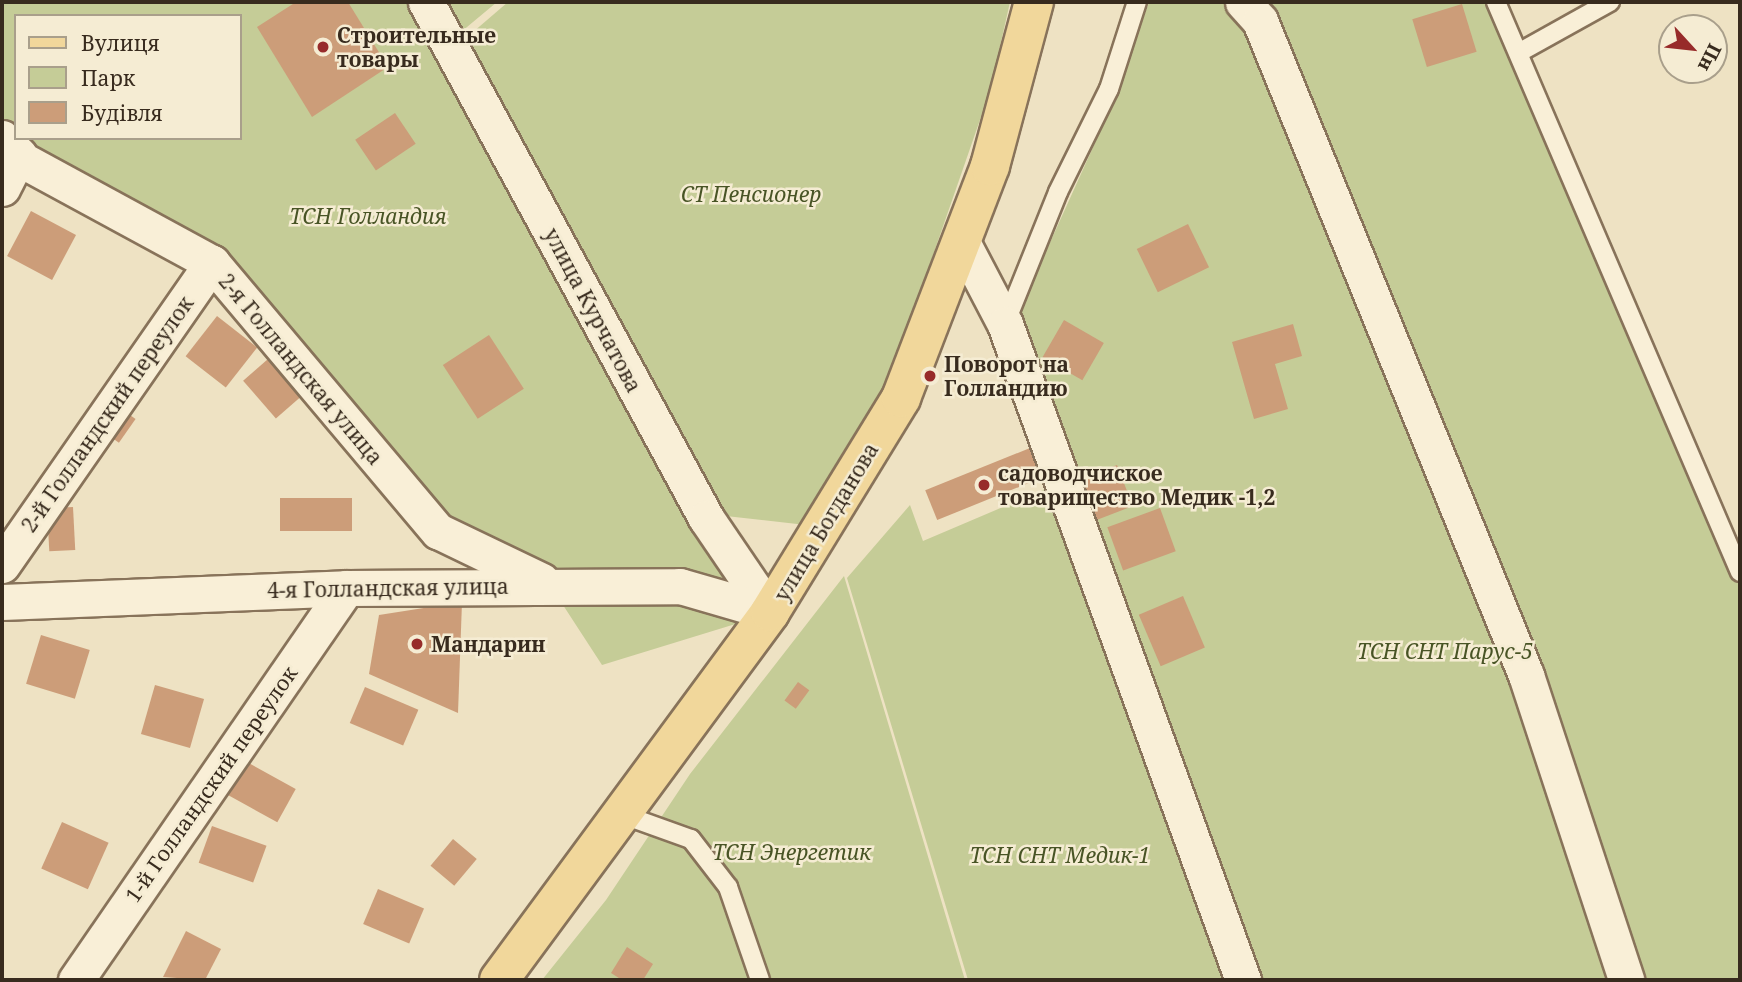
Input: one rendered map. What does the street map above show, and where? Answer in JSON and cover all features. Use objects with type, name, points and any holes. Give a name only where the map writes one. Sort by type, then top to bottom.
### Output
[{"type":"main road","name":"улица Богданова","points":[[499,980],[770,612],[901,398],[990,166],[1034,2]]},
{"type":"street","name":"улица Курчатова","points":[[426,2],[706,518],[770,612]]},
{"type":"street","points":[[1243,2],[1260,21],[1526,675],[1626,980]]},
{"type":"street","points":[[2,188],[7,147]]},
{"type":"street","name":"2-я Голландская улица","points":[[7,147],[212,263],[438,531],[549,584]]},
{"type":"street","points":[[961,240],[1005,324],[1243,980]]},
{"type":"street","name":"2-й Голландский переулок","points":[[2,565],[212,263]]},
{"type":"street","name":"4-я Голландская улица","points":[[2,602],[345,588],[549,584],[680,586],[770,612]]},
{"type":"street","name":"1-й Голландский переулок","points":[[76,980],[345,588]]},
{"type":"lane","points":[[1005,324],[1058,192],[1109,89],[1137,2]]},
{"type":"lane","points":[[1496,2],[1520,52],[1599,250],[1740,572]]},
{"type":"lane","points":[[1520,52],[1609,2]]},
{"type":"lane","points":[[621,814],[691,839],[728,887],[760,980]]},
{"type":"green space","name":"ТСН Голландия","points":[[2,2],[497,2],[443,47],[706,518],[742,622],[602,665],[548,582],[440,529],[212,260],[2,134]]},
{"type":"green space","name":"СТ Пенсионер","points":[[508,2],[1010,2],[990,91],[881,405],[806,525],[708,514],[451,51]]},
{"type":"green space","name":"ТСН СНТ Парус-5","points":[[1149,2],[1487,2],[1695,491],[1740,579],[1740,980],[1248,980],[1015,320],[1118,92]]},
{"type":"green space","name":"ТСН СНТ Медик-1","points":[[1057,484],[1236,980],[968,980],[847,578],[910,505],[923,541]]},
{"type":"green space","name":"ТСН Энергетик","points":[[844,576],[965,980],[542,980],[606,900],[690,774]]},
{"type":"building","name":"Строительные товары","points":[[296,2],[348,2],[388,67],[312,117],[257,27]]},
{"type":"building","points":[[1462,4],[1477,52],[1427,67],[1412,19]]},
{"type":"building","points":[[395,113],[416,144],[376,171],[355,140]]},
{"type":"building","points":[[31,211],[76,235],[52,280],[7,256]]},
{"type":"building","points":[[1188,224],[1209,267],[1158,292],[1137,249]]},
{"type":"building","points":[[217,316],[257,347],[226,388],[186,356]]},
{"type":"building","points":[[1064,320],[1104,343],[1082,380],[1042,357]]},
{"type":"building","points":[[1293,324],[1302,356],[1275,364],[1288,409],[1254,419],[1232,342]]},
{"type":"building","points":[[489,335],[524,389],[478,419],[443,365]]},
{"type":"building","points":[[268,359],[301,397],[276,418],[243,381]]},
{"type":"building","points":[[120,408],[136,419],[119,443],[103,432]]},
{"type":"building","name":"садоводчиское товарищество Медик -1,2","points":[[1030,448],[1042,478],[937,520],[925,490]]},
{"type":"building","points":[[1117,465],[1133,506],[1091,522],[1075,481]]},
{"type":"building","points":[[280,498],[352,498],[352,531],[280,531]]},
{"type":"building","points":[[73,507],[75,550],[49,551],[47,508]]},
{"type":"building","points":[[1160,508],[1176,551],[1123,570],[1107,527]]},
{"type":"building","points":[[1183,596],[1205,648],[1161,666],[1139,615]]},
{"type":"building","name":"Мандарин","points":[[462,602],[458,713],[369,674],[379,615]]},
{"type":"building","points":[[41,635],[90,650],[75,699],[26,684]]},
{"type":"building","points":[[798,682],[809,690],[796,709],[784,701]]},
{"type":"building","points":[[155,685],[204,699],[190,748],[141,734]]},
{"type":"building","points":[[365,687],[418,710],[403,746],[350,723]]},
{"type":"building","points":[[245,761],[296,789],[277,822],[227,794]]},
{"type":"building","points":[[62,822],[109,843],[88,889],[41,869]]},
{"type":"building","points":[[212,826],[267,846],[253,882],[199,863]]},
{"type":"building","points":[[453,839],[477,859],[454,886],[431,866]]},
{"type":"building","points":[[378,889],[424,909],[409,944],[363,924]]},
{"type":"building","points":[[186,931],[221,949],[205,980],[163,977]]},
{"type":"building","points":[[627,947],[653,964],[643,980],[622,980],[611,973]]},
{"type":"place","name":"Строительные товары","points":[[323,47]]},
{"type":"place","name":"Поворот на Голландию","points":[[930,376]]},
{"type":"place","name":"садоводчиское товарищество Медик -1,2","points":[[984,485]]},
{"type":"place","name":"Мандарин","points":[[417,644]]}]
